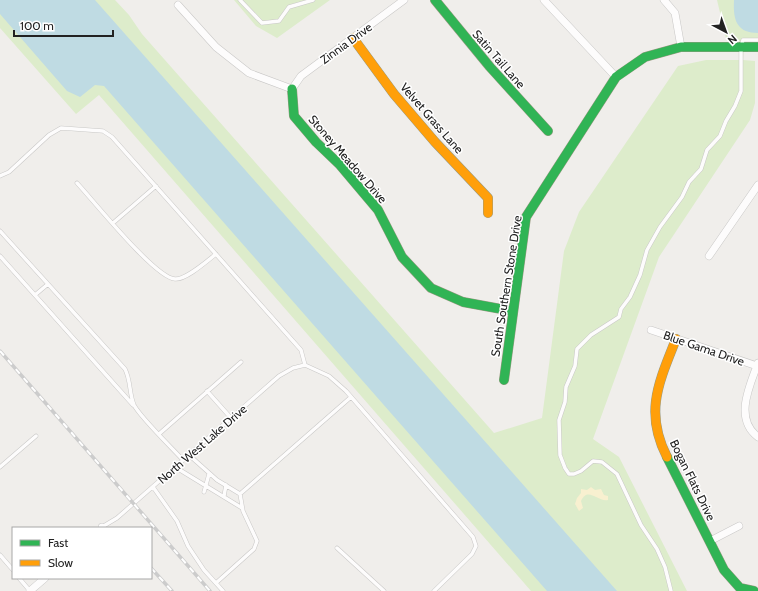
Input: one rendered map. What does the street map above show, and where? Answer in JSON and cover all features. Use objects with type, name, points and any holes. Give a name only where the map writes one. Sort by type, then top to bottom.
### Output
[{"type":"street","name":"Zinnia Drive","points":[[292,89],[301,76],[404,0]]},
{"type":"street","name":"Satin Tail Lane","points":[[435,0],[464,39],[500,81],[548,131]]},
{"type":"street","points":[[544,0],[616,77],[645,57],[681,47],[758,47]]},
{"type":"street","points":[[664,0],[674,13],[681,47]]},
{"type":"street","points":[[178,4],[216,48],[249,73],[292,89]]},
{"type":"street","name":"Velvet Grass Lane","points":[[353,38],[394,94],[435,142],[488,198],[488,213]]},
{"type":"street","name":"South Southern Stone Drive","points":[[504,380],[512,311],[526,218],[616,77]]},
{"type":"street","name":"Stoney Meadow Drive","points":[[292,89],[294,116],[316,142],[340,165],[378,210],[402,257],[431,288],[463,302],[512,311]]},
{"type":"street","points":[[709,256],[758,185]]},
{"type":"street","name":"Blue Gama Drive","points":[[651,330],[757,365]]},
{"type":"street","name":"Bogan Flats Drive","points":[[676,339],[663,373],[655,401],[654,421],[663,450],[724,570],[740,588],[754,591]]},
{"type":"street","points":[[757,365],[744,405],[744,418],[751,432],[758,437]]},
{"type":"street","points":[[710,541],[739,526]]},
{"type":"street","points":[[30,591],[44,579]]},
{"type":"lane","points":[[240,0],[262,23],[279,21],[289,7],[313,0]]},
{"type":"lane","points":[[671,591],[665,567],[657,549],[641,525],[617,474],[602,462],[593,461],[574,474],[569,474],[565,468],[560,455],[559,420],[565,402],[566,387],[575,366],[577,349],[591,335],[618,317],[621,309],[630,297],[640,275],[647,250],[660,227],[682,197],[689,182],[701,169],[707,150],[720,136],[726,121],[735,106],[741,91],[741,47],[743,40],[758,40]]},
{"type":"lane","points":[[0,176],[9,172],[49,135],[61,128],[103,131],[112,137],[301,350],[305,365],[329,376],[351,397],[473,537],[476,546],[472,554],[434,591]]},
{"type":"lane","points":[[77,183],[148,262],[164,275],[174,279],[186,276],[216,254]]},
{"type":"lane","points":[[113,223],[156,186]]},
{"type":"lane","points":[[0,231],[125,369],[129,377],[130,395],[135,407]]},
{"type":"lane","points":[[0,256],[183,460]]},
{"type":"lane","points":[[35,295],[48,284]]},
{"type":"lane","points":[[159,434],[241,362]]},
{"type":"lane","name":"North West Lake Drive","points":[[104,527],[117,518],[279,376],[293,368],[305,365]]},
{"type":"lane","points":[[207,391],[231,418]]},
{"type":"lane","points":[[240,494],[351,397]]},
{"type":"lane","points":[[0,467],[36,436]]},
{"type":"lane","points":[[189,455],[209,474],[240,494]]},
{"type":"lane","points":[[175,467],[242,508]]},
{"type":"lane","points":[[204,492],[209,474]]},
{"type":"lane","points":[[224,496],[226,486]]},
{"type":"lane","points":[[153,487],[177,521],[188,546],[204,570],[223,591]]},
{"type":"lane","points":[[216,583],[257,545],[256,536],[251,529],[242,508],[240,494]]},
{"type":"lane","points":[[337,548],[384,591]]},
{"type":"lane","points":[[0,555],[12,569]]},
{"type":"lane","points":[[20,579],[30,591]]},
{"type":"green space","points":[[0,0],[115,0],[129,15],[142,34],[494,433],[542,418],[564,251],[579,212],[678,66],[706,60],[740,60],[741,43],[726,38],[717,0],[758,0],[758,43],[744,43],[743,60],[755,61],[755,103],[750,120],[659,257],[593,439],[619,457],[687,591],[531,591],[99,95],[76,114],[0,28]]},
{"type":"green space","points":[[234,0],[330,0],[277,38],[256,26]]},
{"type":"sand","points":[[591,487],[595,490],[601,489],[604,495],[608,496],[608,500],[587,495],[581,501],[583,508],[579,511],[575,504],[581,493],[581,489],[587,490]]},
{"type":"water","points":[[0,0],[95,0],[617,591],[547,591],[104,86],[95,85],[80,97],[67,91],[0,14]]},
{"type":"water","points":[[734,0],[758,0],[758,33],[745,31],[737,24],[734,13]]},
{"type":"railway","points":[[0,351],[210,591]]},
{"type":"railway","points":[[152,569],[172,591]]},
{"type":"traffic: fast","points":[[435,0],[490,67],[548,131]]},
{"type":"traffic: fast","points":[[504,380],[526,217],[616,77],[645,57],[681,47],[758,47]]},
{"type":"traffic: fast","points":[[292,89],[294,116],[316,142],[340,165],[378,210],[402,257],[431,288],[463,302],[512,311]]},
{"type":"traffic: fast","points":[[667,457],[724,570],[740,588],[754,591]]},
{"type":"traffic: slow","points":[[353,38],[394,94],[435,142],[488,198],[488,213]]},
{"type":"traffic: slow","points":[[667,457],[660,441],[656,426],[656,397],[664,369],[676,339]]}]
